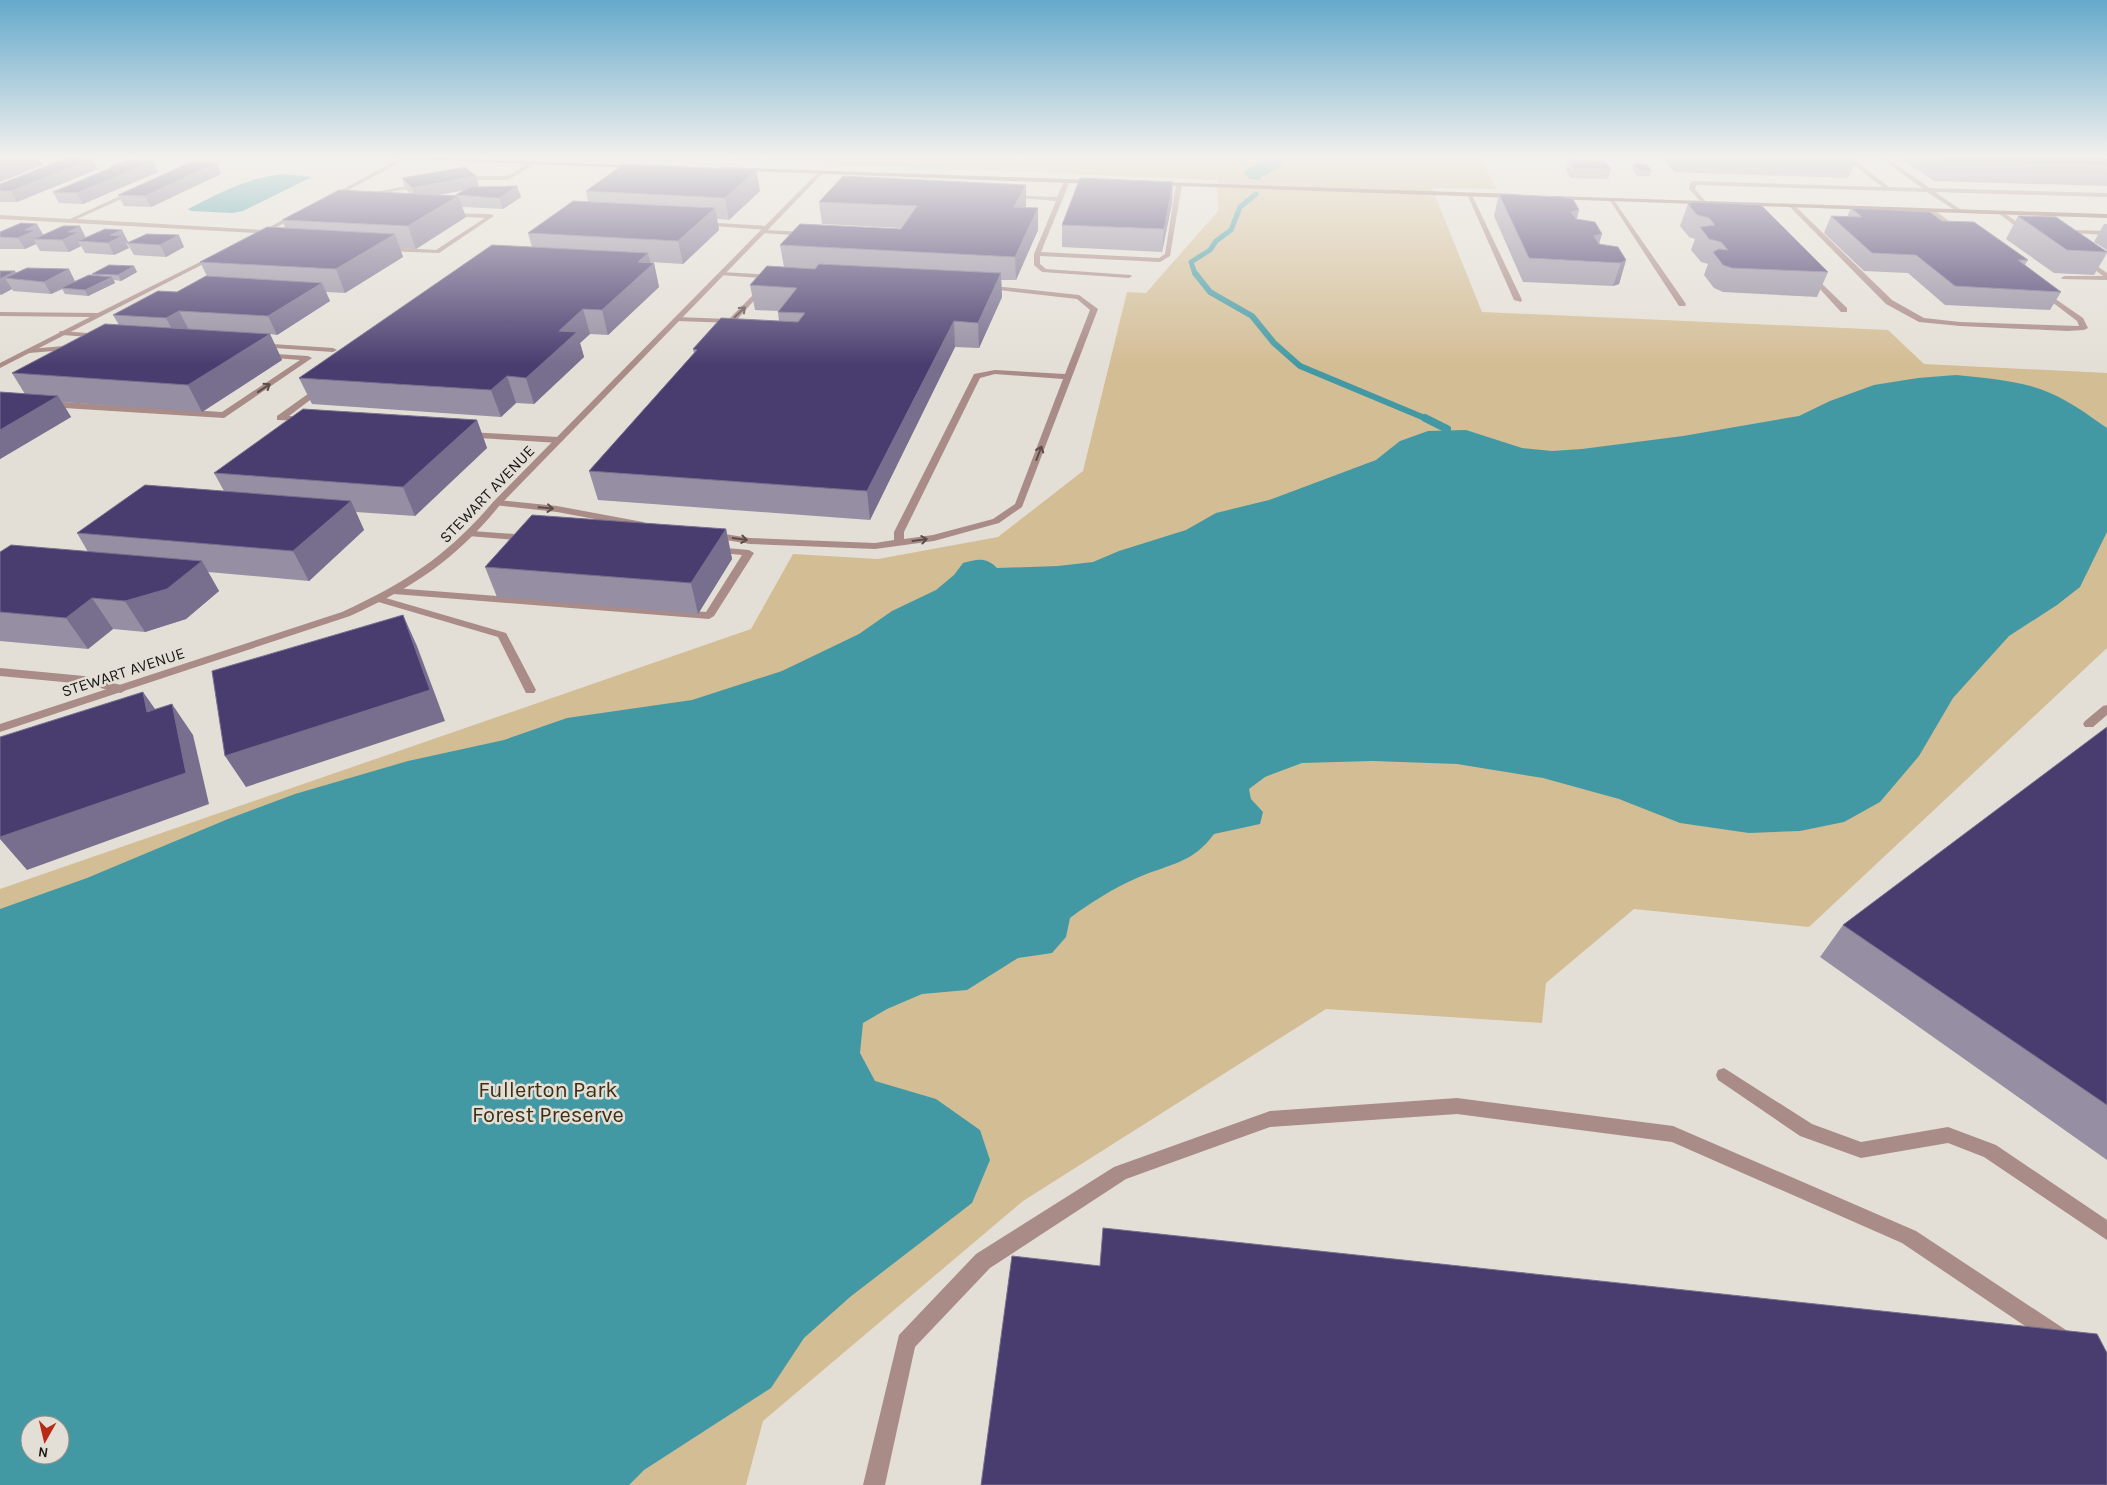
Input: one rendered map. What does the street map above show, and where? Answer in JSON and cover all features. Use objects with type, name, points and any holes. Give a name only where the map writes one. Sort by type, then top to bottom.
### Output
[{"type":"street","points":[[173,226],[265,232]]},
{"type":"street","points":[[263,243],[252,241],[276,226]]},
{"type":"street","points":[[379,249],[437,252],[476,226]]},
{"type":"street","points":[[724,226],[811,234]]},
{"type":"street","name":"STEWART AVENUE","points":[[0,728],[305,628],[379,599],[443,561],[472,534],[497,504],[769,226]]},
{"type":"street","points":[[1048,226],[1037,254],[1036,265],[1044,271],[1129,276]]},
{"type":"street","points":[[1037,254],[1160,260],[1168,255],[1172,226]]},
{"type":"street","points":[[1483,226],[1518,300]]},
{"type":"street","points":[[1628,226],[1682,304]]},
{"type":"street","points":[[1813,226],[1889,302],[1922,320],[1960,324],[2067,329],[2084,328],[2080,320],[2033,286]]},
{"type":"street","points":[[1953,226],[1962,233]]},
{"type":"street","points":[[2019,226],[2036,231]]},
{"type":"street","points":[[2066,228],[2090,243]]},
{"type":"street","points":[[2074,232],[2107,233]]},
{"type":"street","points":[[0,366],[227,251]]},
{"type":"street","points":[[2075,253],[2107,277]]},
{"type":"street","points":[[1803,268],[1844,310]]},
{"type":"street","points":[[722,274],[782,277]]},
{"type":"street","points":[[677,319],[730,321],[739,315],[773,277]]},
{"type":"street","points":[[2064,278],[2107,277]]},
{"type":"street","points":[[703,534],[750,541],[875,546],[934,538],[996,522],[1019,505],[1094,309],[1079,297],[978,287]]},
{"type":"street","points":[[0,314],[99,315]]},
{"type":"street","points":[[63,333],[111,336]]},
{"type":"street","points":[[256,345],[333,350]]},
{"type":"street","points":[[29,351],[83,346]]},
{"type":"street","points":[[39,403],[224,415],[308,358],[258,355]]},
{"type":"street","points":[[898,543],[899,532],[977,376],[995,372],[1068,377]]},
{"type":"street","points":[[313,420],[280,418],[327,384]]},
{"type":"street","points":[[460,434],[559,440]]},
{"type":"street","points":[[497,504],[557,508],[656,528]]},
{"type":"street","points":[[472,534],[541,539]]},
{"type":"street","points":[[394,591],[709,616],[749,553],[700,549]]},
{"type":"street","points":[[379,599],[502,635],[530,690]]},
{"type":"street","points":[[0,672],[84,680],[121,689]]},
{"type":"street","points":[[2090,724],[2107,709]]},
{"type":"street","points":[[1724,1075],[1806,1130],[1861,1150],[1948,1135],[1990,1151],[2107,1231]]},
{"type":"street","points":[[874,1485],[906,1342],[982,1261],[1120,1173],[1270,1119],[1457,1106],[1673,1134],[1909,1237],[2074,1347]]},
{"type":"green space","name":"Fullerton Park Forest Preserve","points":[[1205,226],[1447,226],[1482,312],[1888,330],[1924,364],[2107,373],[2107,648],[1809,927],[1634,909],[1546,983],[1542,1023],[1326,1009],[1023,1201],[763,1421],[746,1485],[0,1485],[0,889],[751,629],[793,554],[878,559],[998,537],[1083,471],[1127,292],[1146,293]]},
{"type":"water","name":"Fullerton Park Forest Preserve","points":[[1956,375],[2019,383],[2049,392],[2107,428],[2107,532],[2080,587],[2057,605],[2009,636],[1953,698],[1919,756],[1880,802],[1844,822],[1800,831],[1749,833],[1680,823],[1619,799],[1543,778],[1457,764],[1373,761],[1302,763],[1265,777],[1249,789],[1251,799],[1263,812],[1260,824],[1214,834],[1206,844],[1189,857],[1130,881],[1094,901],[1070,918],[1066,937],[1052,953],[1018,958],[967,990],[922,994],[887,1009],[863,1023],[860,1053],[875,1081],[936,1099],[980,1130],[990,1160],[972,1203],[850,1297],[804,1338],[771,1388],[644,1470],[629,1485],[0,1485],[0,909],[87,878],[228,819],[295,794],[408,761],[504,740],[567,718],[692,700],[782,671],[859,634],[892,611],[936,590],[954,575],[963,563],[982,560],[993,564],[997,568],[1058,566],[1093,562],[1119,551],[1186,530],[1216,513],[1269,500],[1376,460],[1400,441],[1428,431],[1466,430],[1522,448],[1552,451],[1582,449],[1683,436],[1799,416],[1830,401],[1874,385],[1918,378]]},
{"type":"building","points":[[13,226],[32,226],[25,230],[36,230],[18,238],[0,237],[0,232]]},
{"type":"building","points":[[62,226],[79,226],[68,232],[79,232],[62,240],[34,239]]},
{"type":"building","points":[[537,226],[694,226],[678,241],[528,233]]},
{"type":"building","points":[[798,226],[901,229],[903,226],[1029,226],[1015,257],[780,245]]},
{"type":"building","points":[[1095,226],[1165,226],[1164,229]]},
{"type":"building","points":[[1514,226],[1598,226],[1602,234],[1594,236],[1599,244],[1618,247],[1626,260],[1621,263],[1529,258]]},
{"type":"building","points":[[1782,226],[1828,272],[1732,268],[1723,265],[1713,252],[1719,249],[1728,250],[1721,242],[1709,239],[1700,227]]},
{"type":"building","points":[[1842,226],[1980,226],[2028,260],[2018,260],[2061,292],[1955,286],[1916,255],[1872,253]]},
{"type":"building","points":[[2033,226],[2070,226],[2107,252],[2067,250]]},
{"type":"building","points":[[267,227],[395,234],[336,269],[200,262]]},
{"type":"building","points":[[105,229],[122,230],[110,235],[122,236],[108,243],[78,241]]},
{"type":"building","points":[[147,234],[179,235],[160,245],[127,243]]},
{"type":"building","points":[[492,245],[648,253],[638,262],[654,263],[602,310],[583,309],[559,331],[577,332],[526,378],[507,376],[491,390],[299,378]]},
{"type":"building","points":[[819,264],[1001,273],[978,323],[954,321],[867,491],[589,471],[697,350],[693,349],[721,318],[798,322],[805,313],[778,312],[797,288],[750,285],[767,266],[815,269]]},
{"type":"building","points":[[109,265],[134,266],[118,275],[92,274]]},
{"type":"building","points":[[27,268],[69,269],[44,282],[5,278]]},
{"type":"building","points":[[0,271],[15,271],[0,279]]},
{"type":"building","points":[[89,275],[112,277],[85,290],[61,288]]},
{"type":"building","points":[[206,276],[322,283],[268,316],[179,311],[166,318],[113,315],[158,291],[177,292]]},
{"type":"building","points":[[105,324],[270,334],[188,385],[12,373]]},
{"type":"building","points":[[0,392],[58,396],[0,430]]},
{"type":"building","points":[[303,409],[477,420],[403,487],[214,473]]},
{"type":"building","points":[[145,485],[351,501],[293,551],[77,533]]},
{"type":"building","points":[[532,515],[726,529],[691,583],[485,567]]},
{"type":"building","points":[[11,545],[202,561],[167,589],[125,601],[92,598],[66,618],[0,612],[0,552]]},
{"type":"building","points":[[403,615],[430,690],[225,756],[212,671]]},
{"type":"building","points":[[143,692],[147,712],[172,704],[186,773],[0,837],[0,737]]},
{"type":"building","points":[[2107,727],[2107,1105],[1843,925]]},
{"type":"building","points":[[1103,1228],[2097,1334],[2107,1353],[2107,1485],[981,1485],[1012,1256],[1100,1266]]},
{"type":"waterway","points":[[1195,274],[1191,262],[1210,250],[1216,241],[1231,230],[1232,226]]},
{"type":"waterway","points":[[1195,273],[1210,292],[1252,316],[1274,343],[1300,366],[1427,419]]},
{"type":"waterway","points":[[1427,419],[1447,429]]}]
